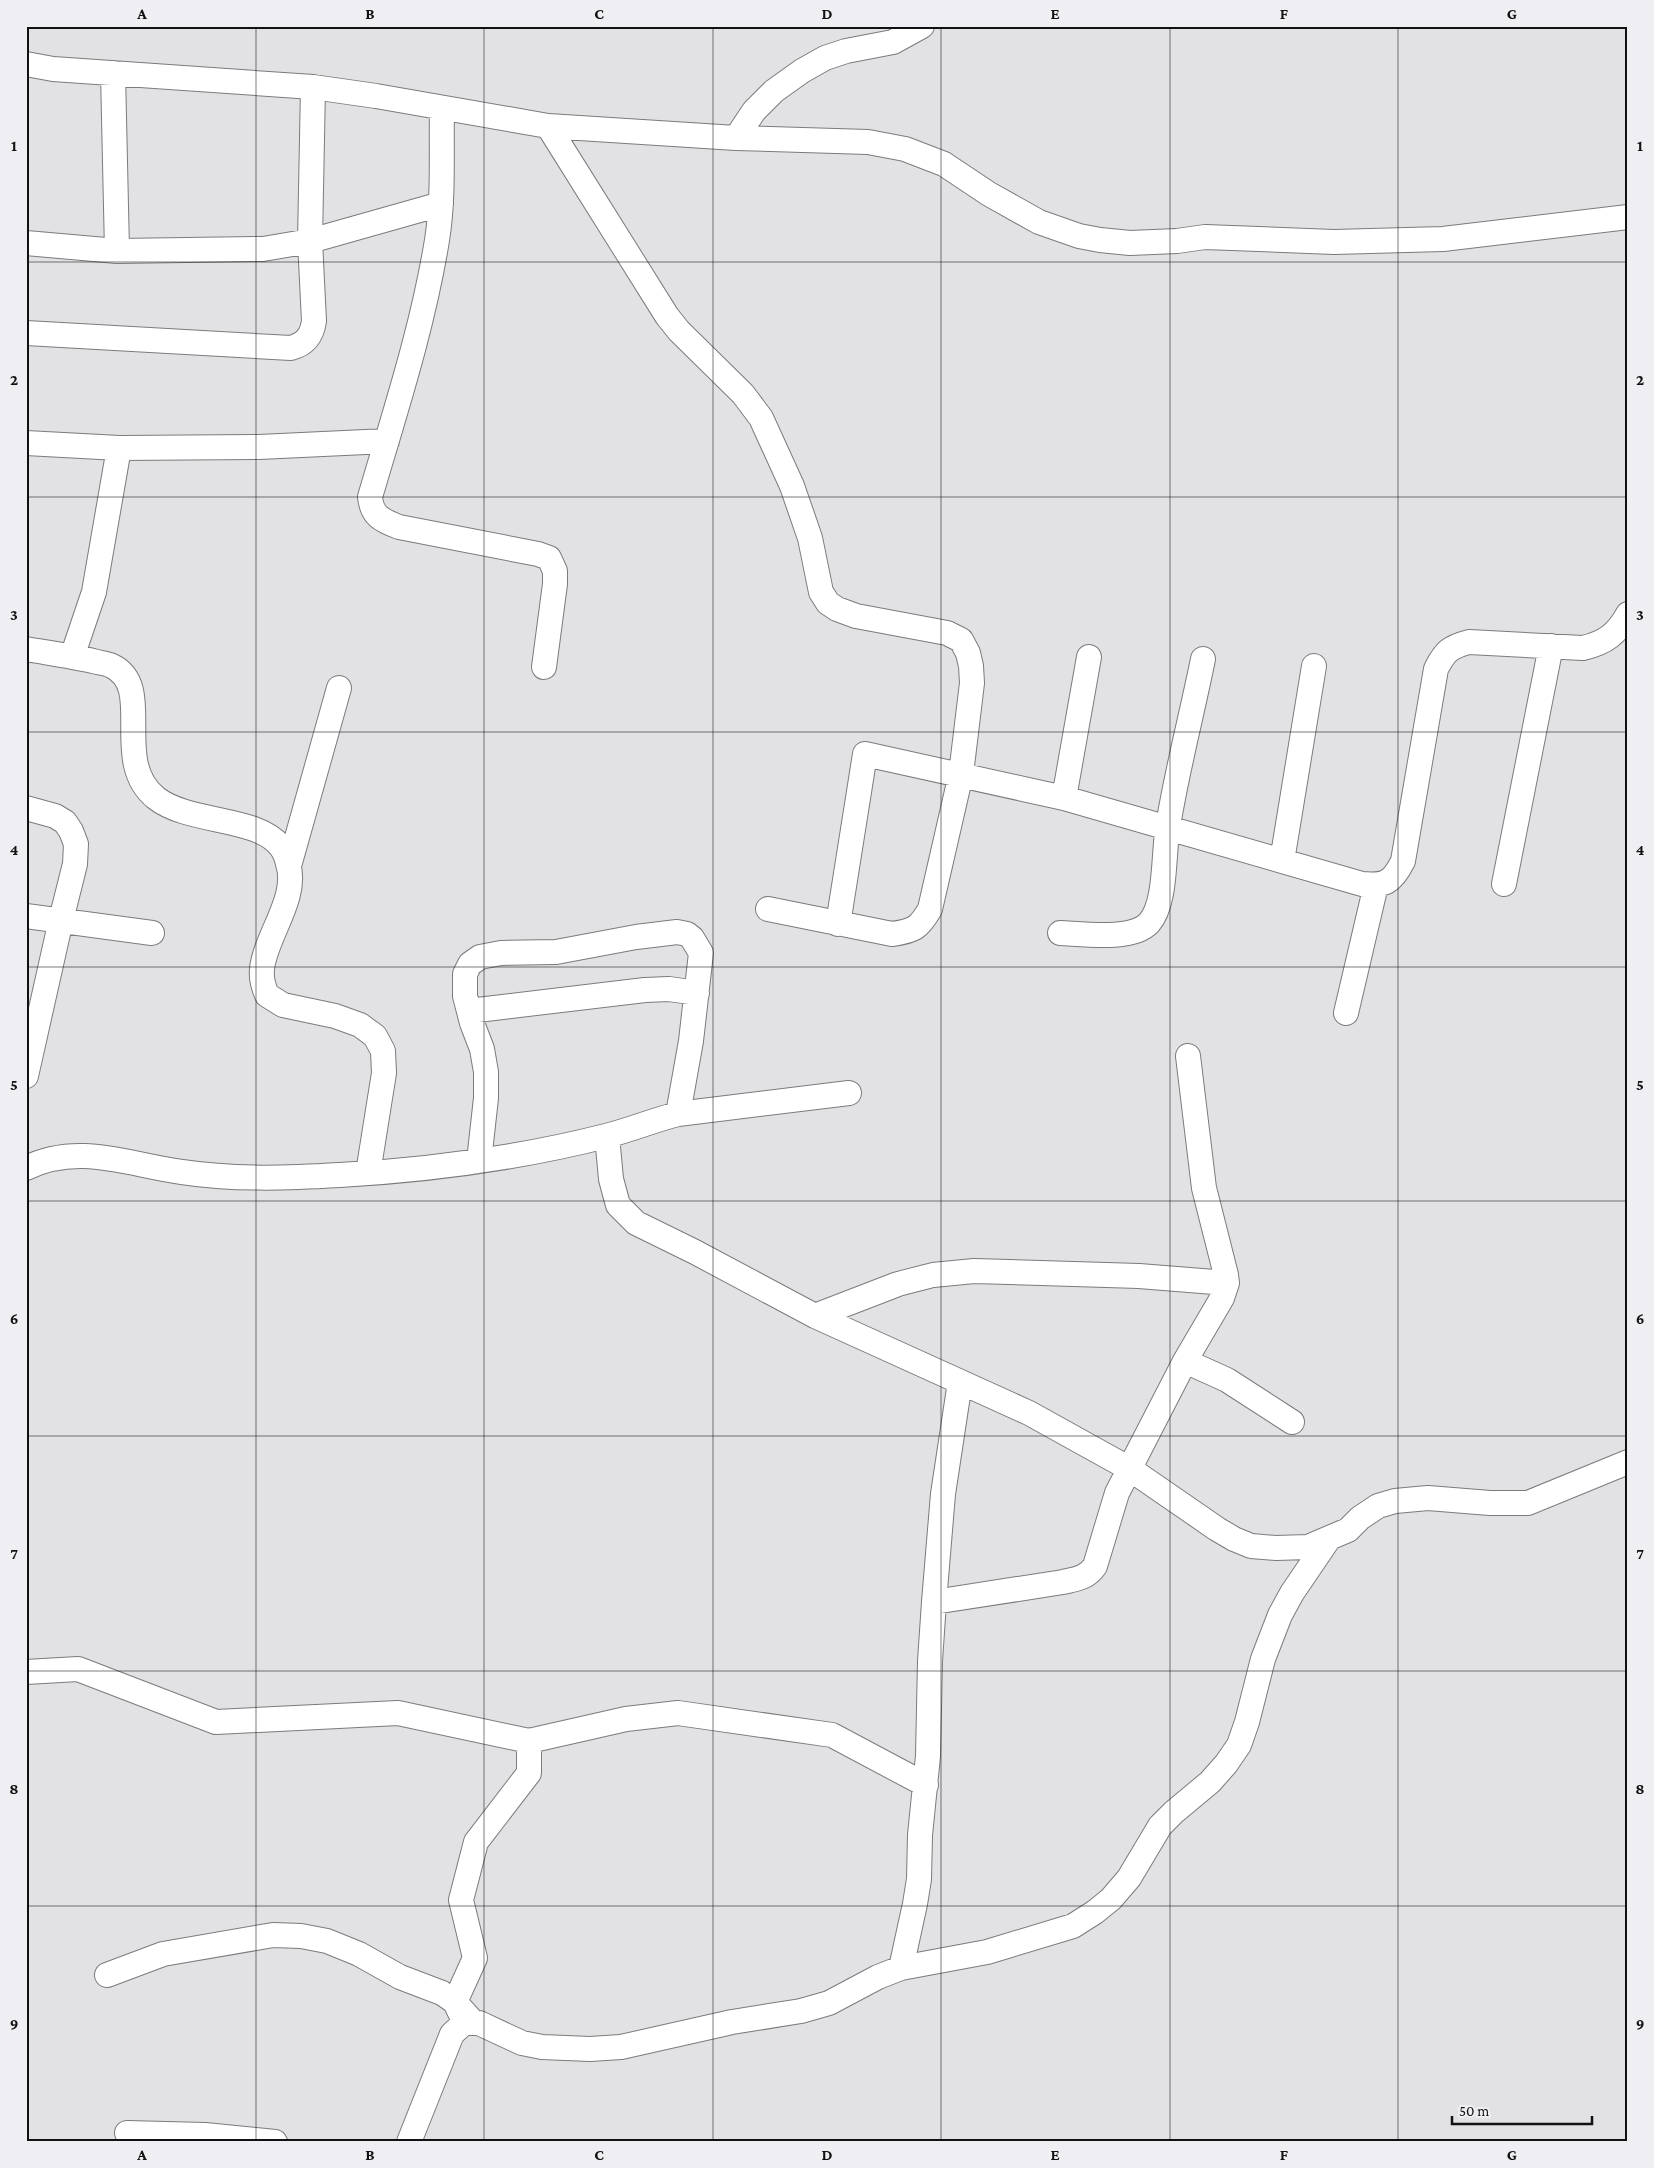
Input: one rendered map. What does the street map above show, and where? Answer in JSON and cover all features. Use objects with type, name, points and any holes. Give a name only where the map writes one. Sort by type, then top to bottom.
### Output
[{"type":"street","points":[[736,138],[761,104],[774,91],[802,71],[825,58],[846,51],[893,42],[922,26]]},
{"type":"street","points":[[26,64],[53,69],[313,88],[376,96],[548,126],[736,138],[868,142],[905,149],[944,164],[989,194],[1039,222],[1079,236],[1122,242],[1177,241],[1205,237],[1334,242],[1443,239],[1628,217]]},
{"type":"street","points":[[114,73],[118,251]]},
{"type":"street","points":[[26,333],[291,348],[300,346],[312,330],[314,321],[310,241],[313,88]]},
{"type":"street","points":[[442,108],[441,204],[437,240],[423,312],[370,496],[372,511],[378,518],[399,527],[538,554],[549,558],[555,572],[555,584],[544,667]]},
{"type":"street","points":[[548,126],[666,316],[743,394],[761,418],[792,486],[810,538],[821,592],[828,603],[837,609],[856,616],[947,633],[961,640],[972,666],[972,683],[961,774],[930,909],[922,924],[910,931],[892,934],[768,909]]},
{"type":"street","points":[[26,243],[118,251],[263,249],[310,241],[441,204]]},
{"type":"street","points":[[26,443],[119,448],[259,447],[386,441]]},
{"type":"street","points":[[72,657],[94,592],[119,448]]},
{"type":"street","points":[[838,924],[865,754],[1064,798],[1362,884],[1376,885],[1387,883],[1396,875],[1403,861],[1436,669],[1443,655],[1454,646],[1469,642],[1583,648],[1599,644],[1612,637],[1621,627],[1628,614]]},
{"type":"street","points":[[1504,884],[1551,646]]},
{"type":"street","points":[[26,649],[112,666],[126,677],[133,693],[133,758],[142,784],[157,798],[185,813],[248,827],[266,834],[282,847],[289,866],[290,888],[262,967],[262,981],[266,995],[283,1005],[335,1016],[360,1025],[375,1036],[382,1051],[384,1073],[368,1173]]},
{"type":"street","points":[[1064,798],[1090,657]]},
{"type":"street","points":[[1060,933],[1121,934],[1137,931],[1149,923],[1156,909],[1163,881],[1167,828],[1204,659]]},
{"type":"street","points":[[1282,861],[1314,666]]},
{"type":"street","points":[[289,866],[340,688]]},
{"type":"street","points":[[26,808],[56,816],[65,822],[76,844],[75,864],[26,1076]]},
{"type":"street","points":[[1346,1013],[1376,885]]},
{"type":"street","points":[[26,916],[152,933]]},
{"type":"street","points":[[479,1161],[486,1098],[486,1072],[482,1049],[465,996],[465,974],[470,964],[480,957],[501,953],[556,952],[636,937],[677,932],[688,934],[701,953],[691,1041],[678,1114]]},
{"type":"street","points":[[469,1010],[645,990],[669,989],[697,993]]},
{"type":"street","points":[[934,1602],[1063,1582],[1090,1573],[1095,1566],[1117,1493],[1185,1361],[1222,1298],[1227,1283],[1224,1261],[1204,1188],[1188,1056]]},
{"type":"street","points":[[26,1168],[54,1158],[80,1156],[108,1157],[182,1172],[278,1179],[368,1173],[506,1157],[607,1136],[651,1120],[678,1114],[849,1094]]},
{"type":"street","points":[[607,1136],[611,1179],[618,1205],[636,1223],[815,1316],[1029,1413],[1130,1469],[1217,1530],[1250,1546],[1276,1548],[1308,1547],[1348,1530],[1360,1518],[1378,1506],[1395,1501],[1428,1498],[1490,1504],[1528,1504],[1543,1499],[1581,1480],[1628,1462]]},
{"type":"street","points":[[815,1316],[898,1284],[933,1275],[974,1271],[1139,1276],[1227,1283]]},
{"type":"street","points":[[1185,1361],[1227,1380],[1292,1422]]},
{"type":"street","points":[[900,1968],[916,1904],[919,1879],[920,1835],[926,1785],[934,1602],[943,1494],[960,1382]]},
{"type":"street","points":[[107,1975],[171,1952],[273,1935],[301,1936],[326,1941],[359,1954],[400,1977],[442,1993],[464,2016],[522,2043],[542,2047],[590,2049],[621,2046],[732,2022],[801,2011],[829,2003],[878,1977],[900,1968],[987,1952],[1032,1940],[1072,1926],[1095,1912],[1111,1898],[1128,1878],[1160,1826],[1210,1782],[1239,1745],[1263,1660],[1280,1615],[1292,1593],[1328,1540]]},
{"type":"street","points":[[26,1672],[78,1669],[216,1722],[398,1713],[529,1741],[626,1719],[678,1713],[832,1735],[926,1785]]},
{"type":"street","points":[[409,2142],[452,2034],[464,2016],[475,1958],[461,1900],[476,1842],[529,1773],[529,1741]]},
{"type":"street","points":[[127,2133],[205,2135],[275,2142]]}]
